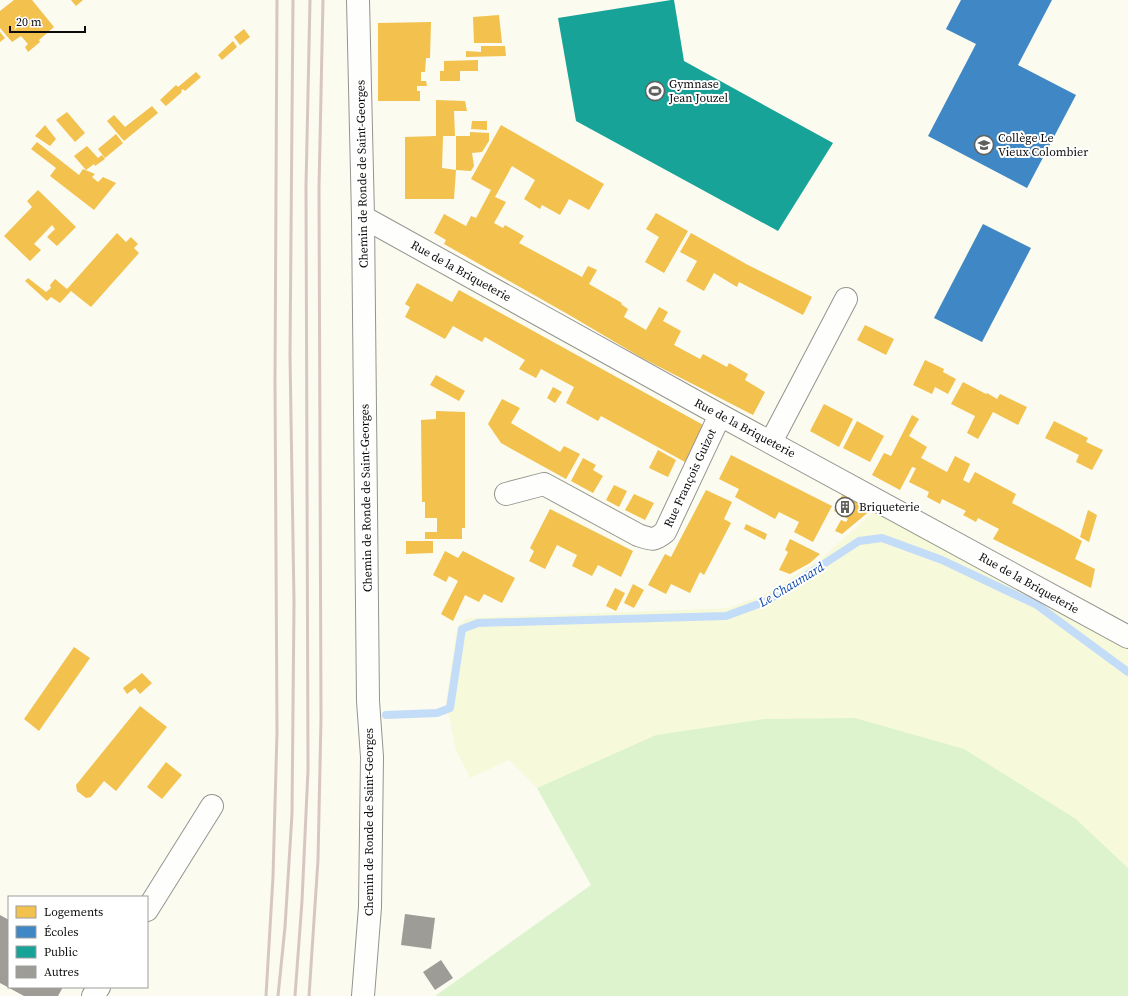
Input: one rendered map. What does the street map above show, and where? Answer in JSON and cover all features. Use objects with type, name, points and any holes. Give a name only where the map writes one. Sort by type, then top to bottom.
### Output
[{"type":"street","name":"Chemin de Ronde de Saint-Georges","points":[[358,0],[363,217],[368,701],[372,757],[370,907],[363,996]]},
{"type":"street","name":"Rue de la Briqueterie","points":[[363,217],[720,415],[1127,636]]},
{"type":"street","points":[[771,442],[846,299]]},
{"type":"street","name":"Rue François Guizot","points":[[506,494],[544,484],[638,535],[650,540],[657,539],[666,532],[720,415]]},
{"type":"street","points":[[148,908],[212,806]]},
{"type":"green space","points":[[872,513],[883,513],[1121,643],[1128,649],[1128,868],[1076,819],[656,735],[537,788],[509,760],[470,778],[456,750],[446,703],[457,627],[466,618],[729,608],[769,592],[823,557]]},
{"type":"green space","points":[[855,718],[964,749],[1076,819],[1128,868],[1128,996],[435,996],[591,885],[537,788],[656,735],[764,719]]},
{"type":"building: Logements","points":[[14,0],[32,0],[54,27],[28,52],[25,47],[28,44],[21,36],[12,42],[0,28],[0,11]]},
{"type":"building: Logements","points":[[71,0],[83,0],[76,6]]},
{"type":"building: Logements","points":[[499,15],[502,43],[474,43],[473,17]]},
{"type":"building: Logements","points":[[431,22],[430,58],[426,58],[425,72],[421,72],[421,81],[426,81],[427,86],[417,86],[417,91],[420,91],[420,101],[378,101],[378,23]]},
{"type":"building: Logements","points":[[244,29],[250,37],[240,45],[234,37]]},
{"type":"building: Logements","points":[[0,32],[5,38],[0,42]]},
{"type":"building: Logements","points":[[233,41],[237,47],[222,60],[218,55]]},
{"type":"building: Logements","points":[[481,46],[505,46],[506,56],[466,57],[466,51],[481,52]]},
{"type":"building: Logements","points":[[478,60],[478,71],[460,71],[460,81],[440,81],[440,71],[444,71],[444,61]]},
{"type":"building: Logements","points":[[196,72],[201,77],[185,91],[183,89],[181,91],[182,92],[166,106],[160,100],[176,85],[178,87]]},
{"type":"building: Logements","points":[[436,100],[465,101],[467,111],[454,111],[455,136],[443,136],[442,168],[456,170],[454,199],[405,199],[405,137],[436,136]]},
{"type":"building: Logements","points":[[152,106],[158,113],[124,141],[107,121],[114,115],[125,127]]},
{"type":"building: Logements","points":[[67,112],[85,133],[75,142],[56,120]]},
{"type":"building: Logements","points":[[472,121],[487,121],[487,130],[471,129]]},
{"type":"building: Logements","points":[[45,125],[56,139],[50,146],[35,136]]},
{"type":"building: Logements","points":[[501,125],[604,184],[589,210],[569,199],[560,215],[542,205],[540,209],[524,199],[535,180],[512,166],[495,197],[506,202],[494,223],[503,228],[505,225],[524,236],[519,243],[582,277],[588,266],[597,270],[589,284],[622,303],[621,304],[628,309],[624,317],[646,330],[659,307],[668,312],[663,321],[681,331],[674,345],[700,359],[703,354],[727,367],[729,363],[748,374],[745,380],[765,392],[753,415],[642,358],[444,244],[446,240],[434,233],[444,214],[466,226],[471,216],[476,218],[491,190],[471,179]]},
{"type":"building: Logements","points":[[470,132],[489,133],[489,141],[482,152],[472,153],[474,166],[471,171],[456,170],[456,136],[470,136]]},
{"type":"building: Logements","points":[[116,134],[123,143],[105,158],[98,149]]},
{"type":"building: Logements","points":[[37,142],[79,175],[83,169],[95,174],[92,177],[98,182],[103,177],[116,183],[94,210],[50,176],[56,168],[31,149]]},
{"type":"building: Logements","points":[[87,146],[98,158],[102,155],[105,159],[86,170],[74,156]]},
{"type":"building: Logements","points":[[38,190],[76,227],[57,246],[47,237],[55,229],[52,225],[34,244],[41,250],[30,261],[4,236],[32,207],[27,201]]},
{"type":"building: Logements","points":[[656,213],[688,231],[664,273],[645,262],[659,237],[646,229]]},
{"type":"building: Logements","points":[[117,233],[126,242],[131,237],[138,244],[134,248],[139,253],[91,307],[71,291],[60,303],[51,297],[47,301],[25,281],[28,278],[46,292],[51,288],[50,285],[55,279],[67,289]]},
{"type":"building: Logements","points":[[691,233],[748,265],[812,297],[803,315],[739,282],[737,287],[714,273],[704,291],[686,281],[697,261],[680,252]]},
{"type":"building: Logements","points":[[417,283],[452,302],[459,290],[705,426],[685,462],[601,416],[598,421],[566,403],[574,387],[541,369],[536,378],[519,369],[525,360],[485,337],[482,342],[453,326],[445,339],[405,317],[410,307],[405,304]]},
{"type":"building: Logements","points":[[865,325],[894,339],[886,355],[857,340]]},
{"type":"building: Logements","points":[[925,360],[944,369],[943,372],[956,379],[948,394],[935,387],[932,394],[913,385]]},
{"type":"building: Logements","points":[[436,375],[465,391],[459,401],[430,385]]},
{"type":"building: Logements","points":[[963,382],[997,399],[1000,394],[1027,407],[1018,425],[993,412],[978,439],[967,433],[975,416],[951,404]]},
{"type":"building: Logements","points":[[553,387],[562,392],[555,403],[547,398]]},
{"type":"building: Logements","points":[[502,399],[520,408],[511,423],[560,452],[564,446],[580,454],[566,479],[501,443],[488,424]]},
{"type":"building: Logements","points":[[824,404],[853,419],[839,447],[810,431]]},
{"type":"building: Logements","points":[[436,411],[465,412],[465,528],[462,528],[462,539],[425,539],[425,532],[437,532],[437,518],[425,518],[425,502],[422,502],[421,420],[436,419]]},
{"type":"building: Logements","points":[[912,415],[919,419],[909,436],[927,447],[921,458],[947,472],[955,456],[970,464],[963,480],[969,483],[975,472],[1016,494],[1012,503],[1082,541],[1075,559],[1095,569],[1091,588],[993,539],[999,529],[978,518],[976,522],[963,515],[966,511],[942,499],[940,504],[927,497],[929,492],[909,482],[916,468],[912,467],[900,490],[872,475],[884,453],[891,456]]},
{"type":"building: Logements","points":[[857,421],[884,436],[870,462],[843,448]]},
{"type":"building: Logements","points":[[1054,421],[1088,438],[1086,442],[1103,450],[1092,470],[1076,462],[1079,455],[1045,438]]},
{"type":"building: Logements","points":[[658,450],[676,460],[668,477],[649,468]]},
{"type":"building: Logements","points":[[731,455],[832,506],[813,542],[794,532],[799,522],[779,512],[775,519],[735,497],[739,489],[719,479]]},
{"type":"building: Logements","points":[[583,458],[596,465],[593,470],[603,476],[593,493],[571,481]]},
{"type":"building: Logements","points":[[614,485],[627,491],[619,507],[606,500]]},
{"type":"building: Logements","points":[[706,490],[732,502],[724,519],[731,523],[704,575],[700,572],[690,593],[671,584],[666,594],[648,585],[665,554],[671,557]]},
{"type":"building: Logements","points":[[634,494],[654,503],[645,520],[625,510]]},
{"type":"building: Logements","points":[[843,494],[871,510],[842,534],[835,531],[841,520],[846,522],[848,519],[834,511]]},
{"type":"building: Logements","points":[[550,509],[633,551],[621,577],[598,565],[592,576],[572,566],[577,555],[557,545],[545,569],[529,561],[534,551],[530,548]]},
{"type":"building: Logements","points":[[1088,510],[1097,515],[1089,542],[1080,537]]},
{"type":"building: Logements","points":[[746,524],[767,534],[765,540],[744,529]]},
{"type":"building: Logements","points":[[790,539],[820,554],[810,563],[790,574],[779,570],[788,552],[785,550]]},
{"type":"building: Logements","points":[[406,541],[433,541],[433,553],[406,554]]},
{"type":"building: Logements","points":[[445,551],[458,558],[463,551],[515,578],[502,603],[484,594],[479,602],[465,595],[453,621],[441,614],[458,581],[449,576],[446,582],[433,575]]},
{"type":"building: Logements","points":[[633,584],[644,590],[634,608],[624,603]]},
{"type":"building: Logements","points":[[615,588],[625,593],[616,611],[606,606]]},
{"type":"building: Logements","points":[[74,647],[90,658],[39,731],[24,719]]},
{"type":"building: Logements","points":[[142,673],[152,683],[140,694],[135,688],[127,694],[123,688]]},
{"type":"building: Logements","points":[[140,706],[167,727],[116,791],[104,781],[91,797],[86,798],[77,791],[76,785]]},
{"type":"building: Logements","points":[[166,762],[182,775],[162,799],[147,787]]},
{"type":"building: Écoles","points":[[961,0],[1052,0],[1018,65],[1076,95],[1027,188],[928,136],[976,44],[946,29]]},
{"type":"building: Écoles","points":[[983,224],[1031,248],[982,342],[934,318]]},
{"type":"building: Public","name":"Gymnase Jean Jouzel","points":[[674,0],[684,61],[833,143],[778,231],[576,121],[558,18]]},
{"type":"building: Autres","points":[[405,914],[435,918],[431,949],[401,945]]},
{"type":"building: Autres","points":[[0,915],[8,919],[8,987],[0,983]]},
{"type":"building: Autres","points":[[441,960],[453,978],[435,990],[423,972]]},
{"type":"building: Autres","points":[[9,988],[62,988],[58,996],[24,996]]},
{"type":"waterway","name":"Le Chaumard","points":[[386,715],[437,713],[450,708],[462,629],[478,623],[726,616],[767,601],[859,541],[882,538],[942,560],[1037,605],[1128,672]]},
{"type":"railway","points":[[266,996],[273,877],[277,732],[275,383],[277,0]]},
{"type":"railway","points":[[278,996],[285,927],[292,814],[294,602],[290,355],[293,0]]},
{"type":"railway","points":[[295,996],[302,901],[308,770],[306,186],[310,0]]},
{"type":"railway","points":[[309,996],[318,860],[321,718],[319,188],[323,0]]},
{"type":"place","name":"Gymnase Jean Jouzel","points":[[655,91]]},
{"type":"place","name":"Collège Le Vieux Colombier","points":[[984,145]]},
{"type":"place","name":"Briqueterie","points":[[845,507]]}]
